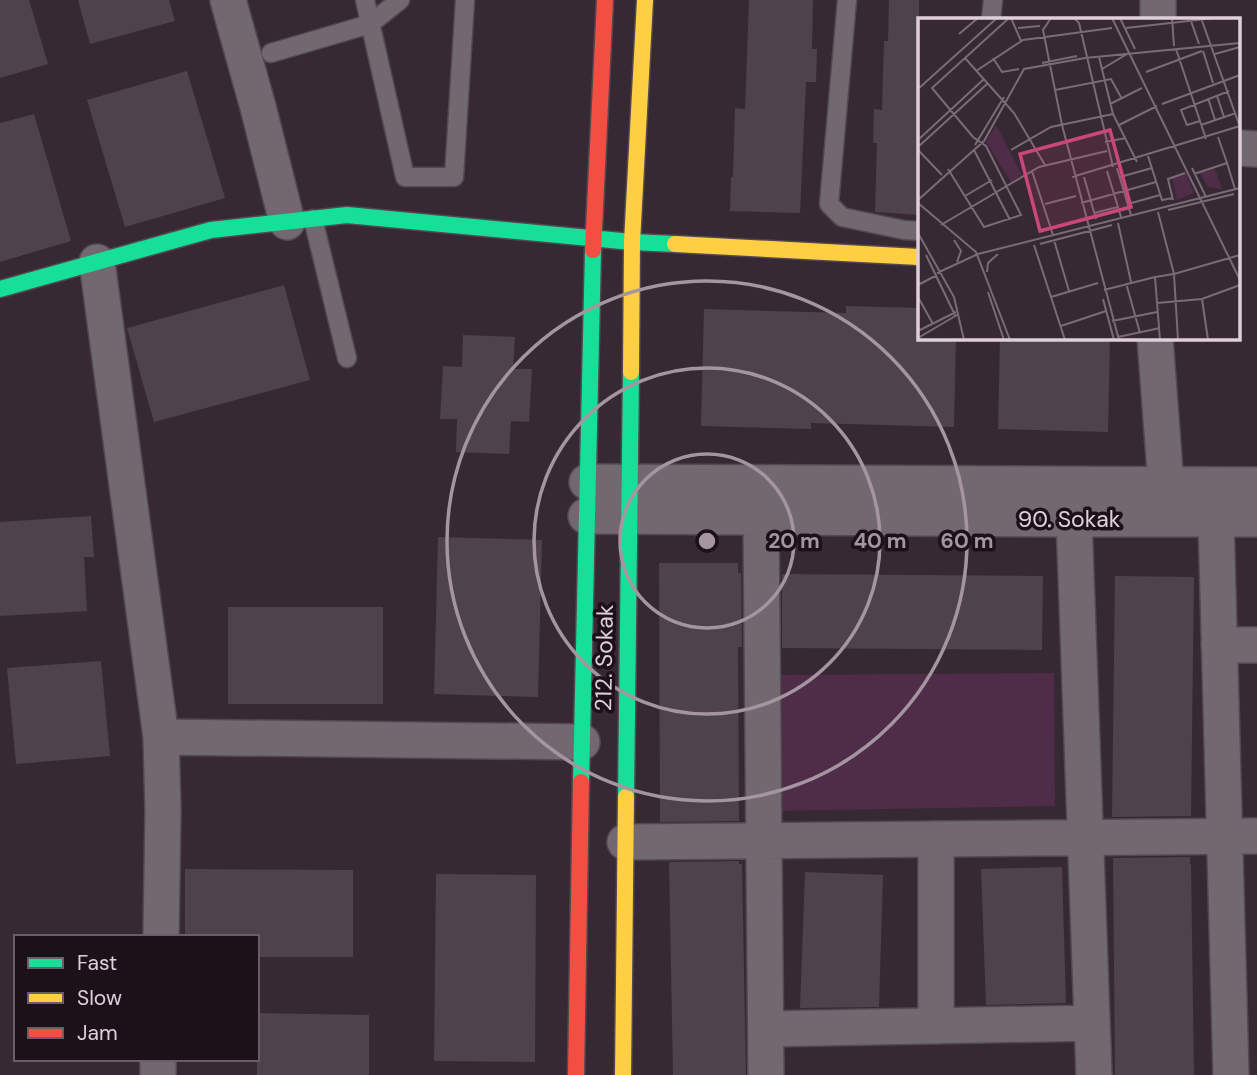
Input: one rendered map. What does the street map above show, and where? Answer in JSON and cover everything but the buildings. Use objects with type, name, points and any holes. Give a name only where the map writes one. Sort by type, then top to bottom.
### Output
[{"type":"street","points":[[228,0],[258,107],[300,220]]},
{"type":"street","points":[[576,1075],[593,239],[605,0]]},
{"type":"street","name":"212. Sokak","points":[[623,1075],[632,242],[645,0]]},
{"type":"street","points":[[1158,0],[1158,18]]},
{"type":"street","points":[[0,289],[211,230],[347,215],[632,242],[918,257]]},
{"type":"street","points":[[97,262],[161,737],[163,810],[160,935]]},
{"type":"street","points":[[1155,340],[1166,485]]},
{"type":"street","name":"90. Sokak","points":[[587,499],[1257,485]]},
{"type":"street","name":"90. Sokak","points":[[629,499],[761,517],[1257,519]]},
{"type":"street","points":[[761,517],[766,1075]]},
{"type":"street","points":[[1074,519],[1094,1075]]},
{"type":"street","points":[[1216,519],[1219,645],[1241,836],[1243,1024],[1231,1075]]},
{"type":"street","points":[[1219,645],[1257,645]]},
{"type":"street","points":[[161,737],[582,742]]},
{"type":"street","points":[[625,842],[1241,836]]},
{"type":"street","points":[[936,839],[936,1026]]},
{"type":"street","points":[[766,1028],[1092,1023]]},
{"type":"lane","points":[[365,0],[405,177],[454,177],[465,0]]},
{"type":"lane","points":[[271,53],[370,24],[400,0]]},
{"type":"lane","points":[[847,0],[829,204],[842,217],[918,231]]},
{"type":"lane","points":[[991,18],[993,0]]},
{"type":"lane","points":[[300,220],[347,358]]},
{"type":"shaded area","points":[[1054,673],[1055,806],[773,811],[777,675]]},
{"type":"traffic: fast","points":[[0,289],[211,230],[347,215],[675,244]]},
{"type":"traffic: fast","points":[[581,782],[593,250]]},
{"type":"traffic: fast","points":[[626,797],[631,372]]},
{"type":"traffic: slow","points":[[631,372],[632,242],[645,0]]},
{"type":"traffic: slow","points":[[675,244],[918,257]]},
{"type":"traffic: slow","points":[[623,1075],[626,797]]},
{"type":"traffic: jam","points":[[593,250],[605,0]]},
{"type":"traffic: jam","points":[[576,1075],[581,782]]}]
